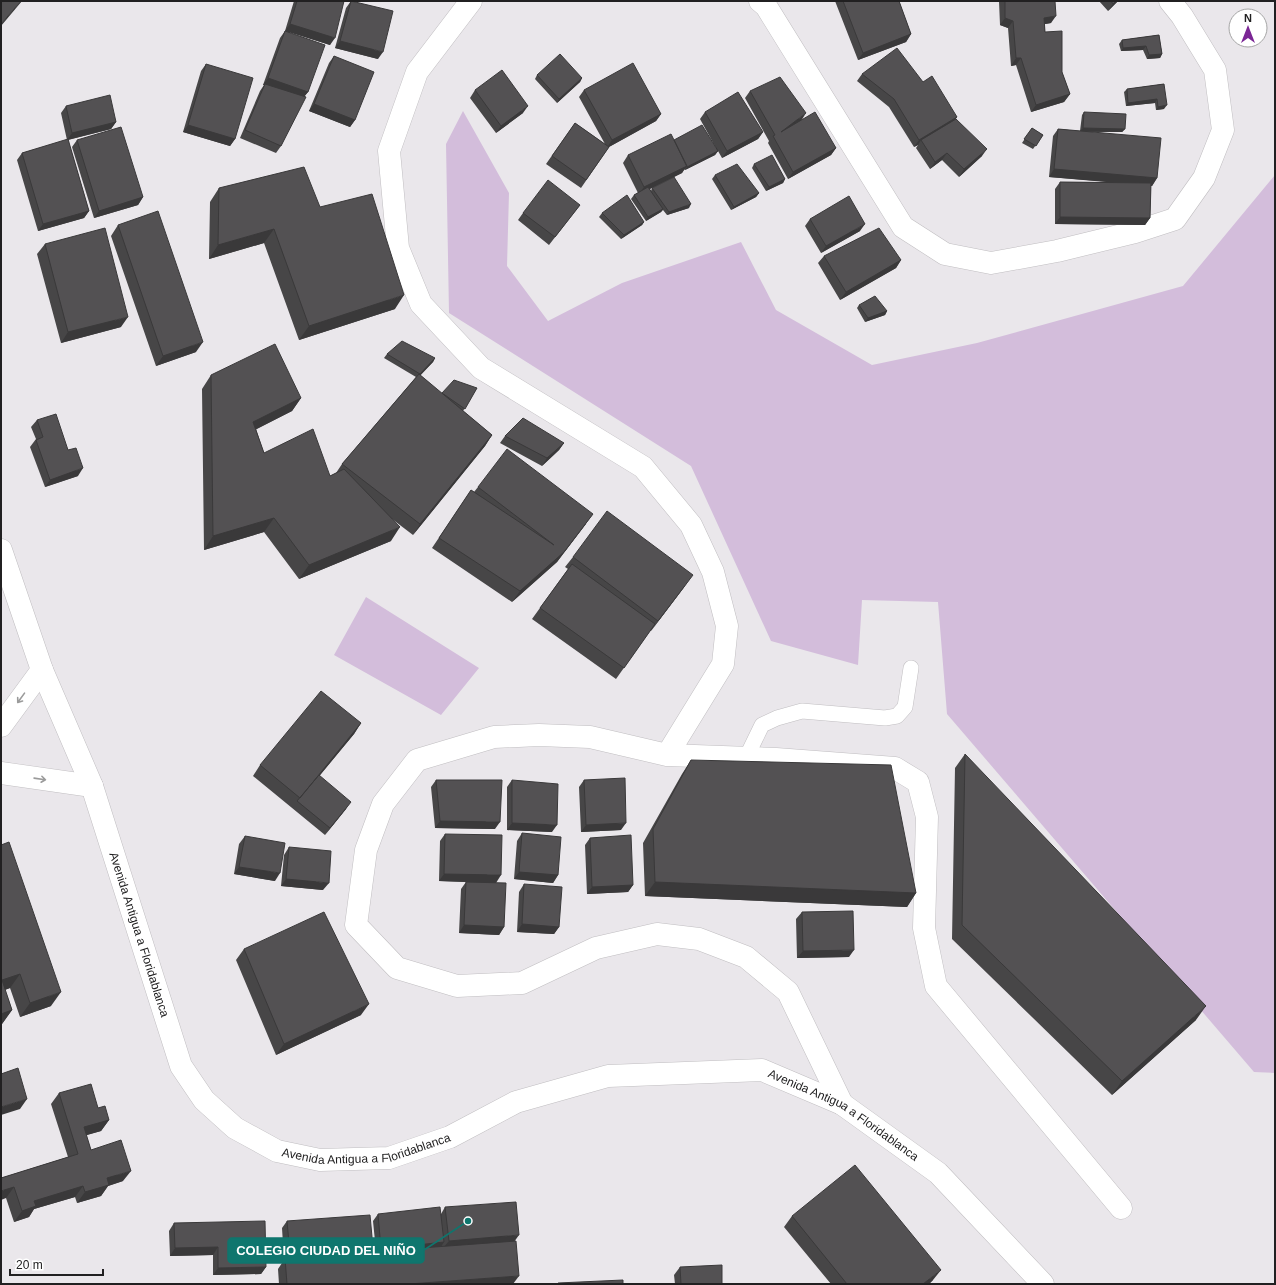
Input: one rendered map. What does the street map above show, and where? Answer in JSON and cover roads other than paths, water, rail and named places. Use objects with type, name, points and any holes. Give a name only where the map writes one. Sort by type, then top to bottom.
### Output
[{"type":"street","points":[[471,1],[417,72],[389,151],[398,248],[421,304],[481,368],[643,467],[691,525],[713,572],[727,626],[723,664],[667,755]]},
{"type":"street","points":[[760,1],[766,6],[903,227],[945,254],[991,263],[1057,251],[1135,232],[1175,219],[1204,178],[1223,130],[1214,70],[1182,16],[1170,1]]},
{"type":"street","name":"Avenida Antigua a Floridablanca","points":[[1,550],[42,670],[92,786],[181,1066],[204,1100],[235,1128],[277,1150],[320,1160],[389,1158],[450,1137],[516,1102],[608,1076],[762,1070],[842,1104],[938,1173],[1043,1284]]},
{"type":"street","points":[[1,726],[42,670]]},
{"type":"street","points":[[842,1104],[788,992],[746,957],[699,939],[656,934],[596,948],[522,983],[457,986],[397,968],[356,925],[366,850],[383,804],[417,760],[494,737],[539,735],[590,737],[667,755],[776,759],[895,768],[918,782],[927,817],[924,928],[936,986],[1121,1208]]},
{"type":"street","points":[[1,773],[92,786]]},
{"type":"lane","points":[[746,758],[762,725],[778,718],[802,712],[884,718],[897,716],[904,707],[911,668]]},
{"type":"place","name":"COLEGIO CIUDAD DEL NIÑO","points":[[468,1221]]}]
